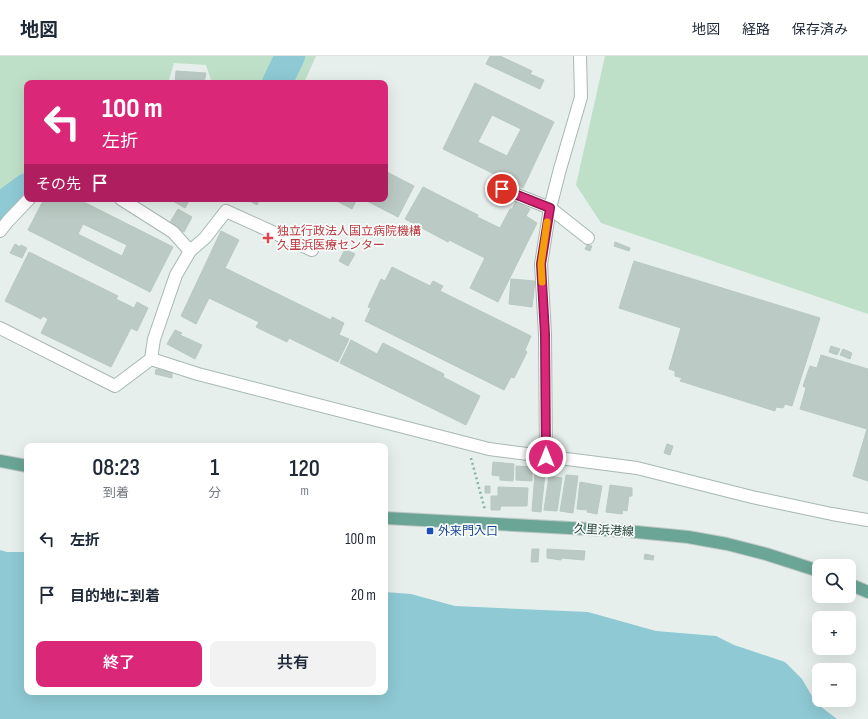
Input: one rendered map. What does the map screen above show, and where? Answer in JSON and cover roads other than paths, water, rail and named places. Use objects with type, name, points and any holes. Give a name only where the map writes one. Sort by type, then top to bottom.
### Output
[{"type":"main road","points":[[0,462],[24,466]]},
{"type":"main road","name":"久里浜港線","points":[[388,518],[626,531],[688,537],[734,545],[812,569]]},
{"type":"main road","points":[[856,587],[868,592]]},
{"type":"street","points":[[546,457],[545,334],[541,264],[550,208],[581,97],[580,56]]},
{"type":"street","points":[[502,189],[550,208],[588,238]]},
{"type":"street","points":[[0,231],[26,202]]},
{"type":"street","points":[[126,202],[173,232],[190,251]]},
{"type":"street","points":[[0,328],[115,386],[151,359],[154,339],[176,275],[190,251],[205,238],[226,211],[312,250]]},
{"type":"street","points":[[151,359],[198,374],[489,449],[637,468],[752,497],[868,520]]},
{"type":"water","points":[[0,550],[7,552],[24,552],[24,695],[388,695],[388,592],[411,594],[455,606],[588,612],[656,631],[716,636],[734,645],[785,662],[802,679],[812,696],[812,707],[821,707],[837,719],[0,719]]},
{"type":"waterway","points":[[278,80],[290,56]]},
{"type":"waterway","points":[[0,208],[24,190]]},
{"type":"place","name":"独立行政法人国立病院機構 久里浜医療センター","points":[[268,238]]},
{"type":"place","name":"外来門入口","points":[[430,531]]}]
